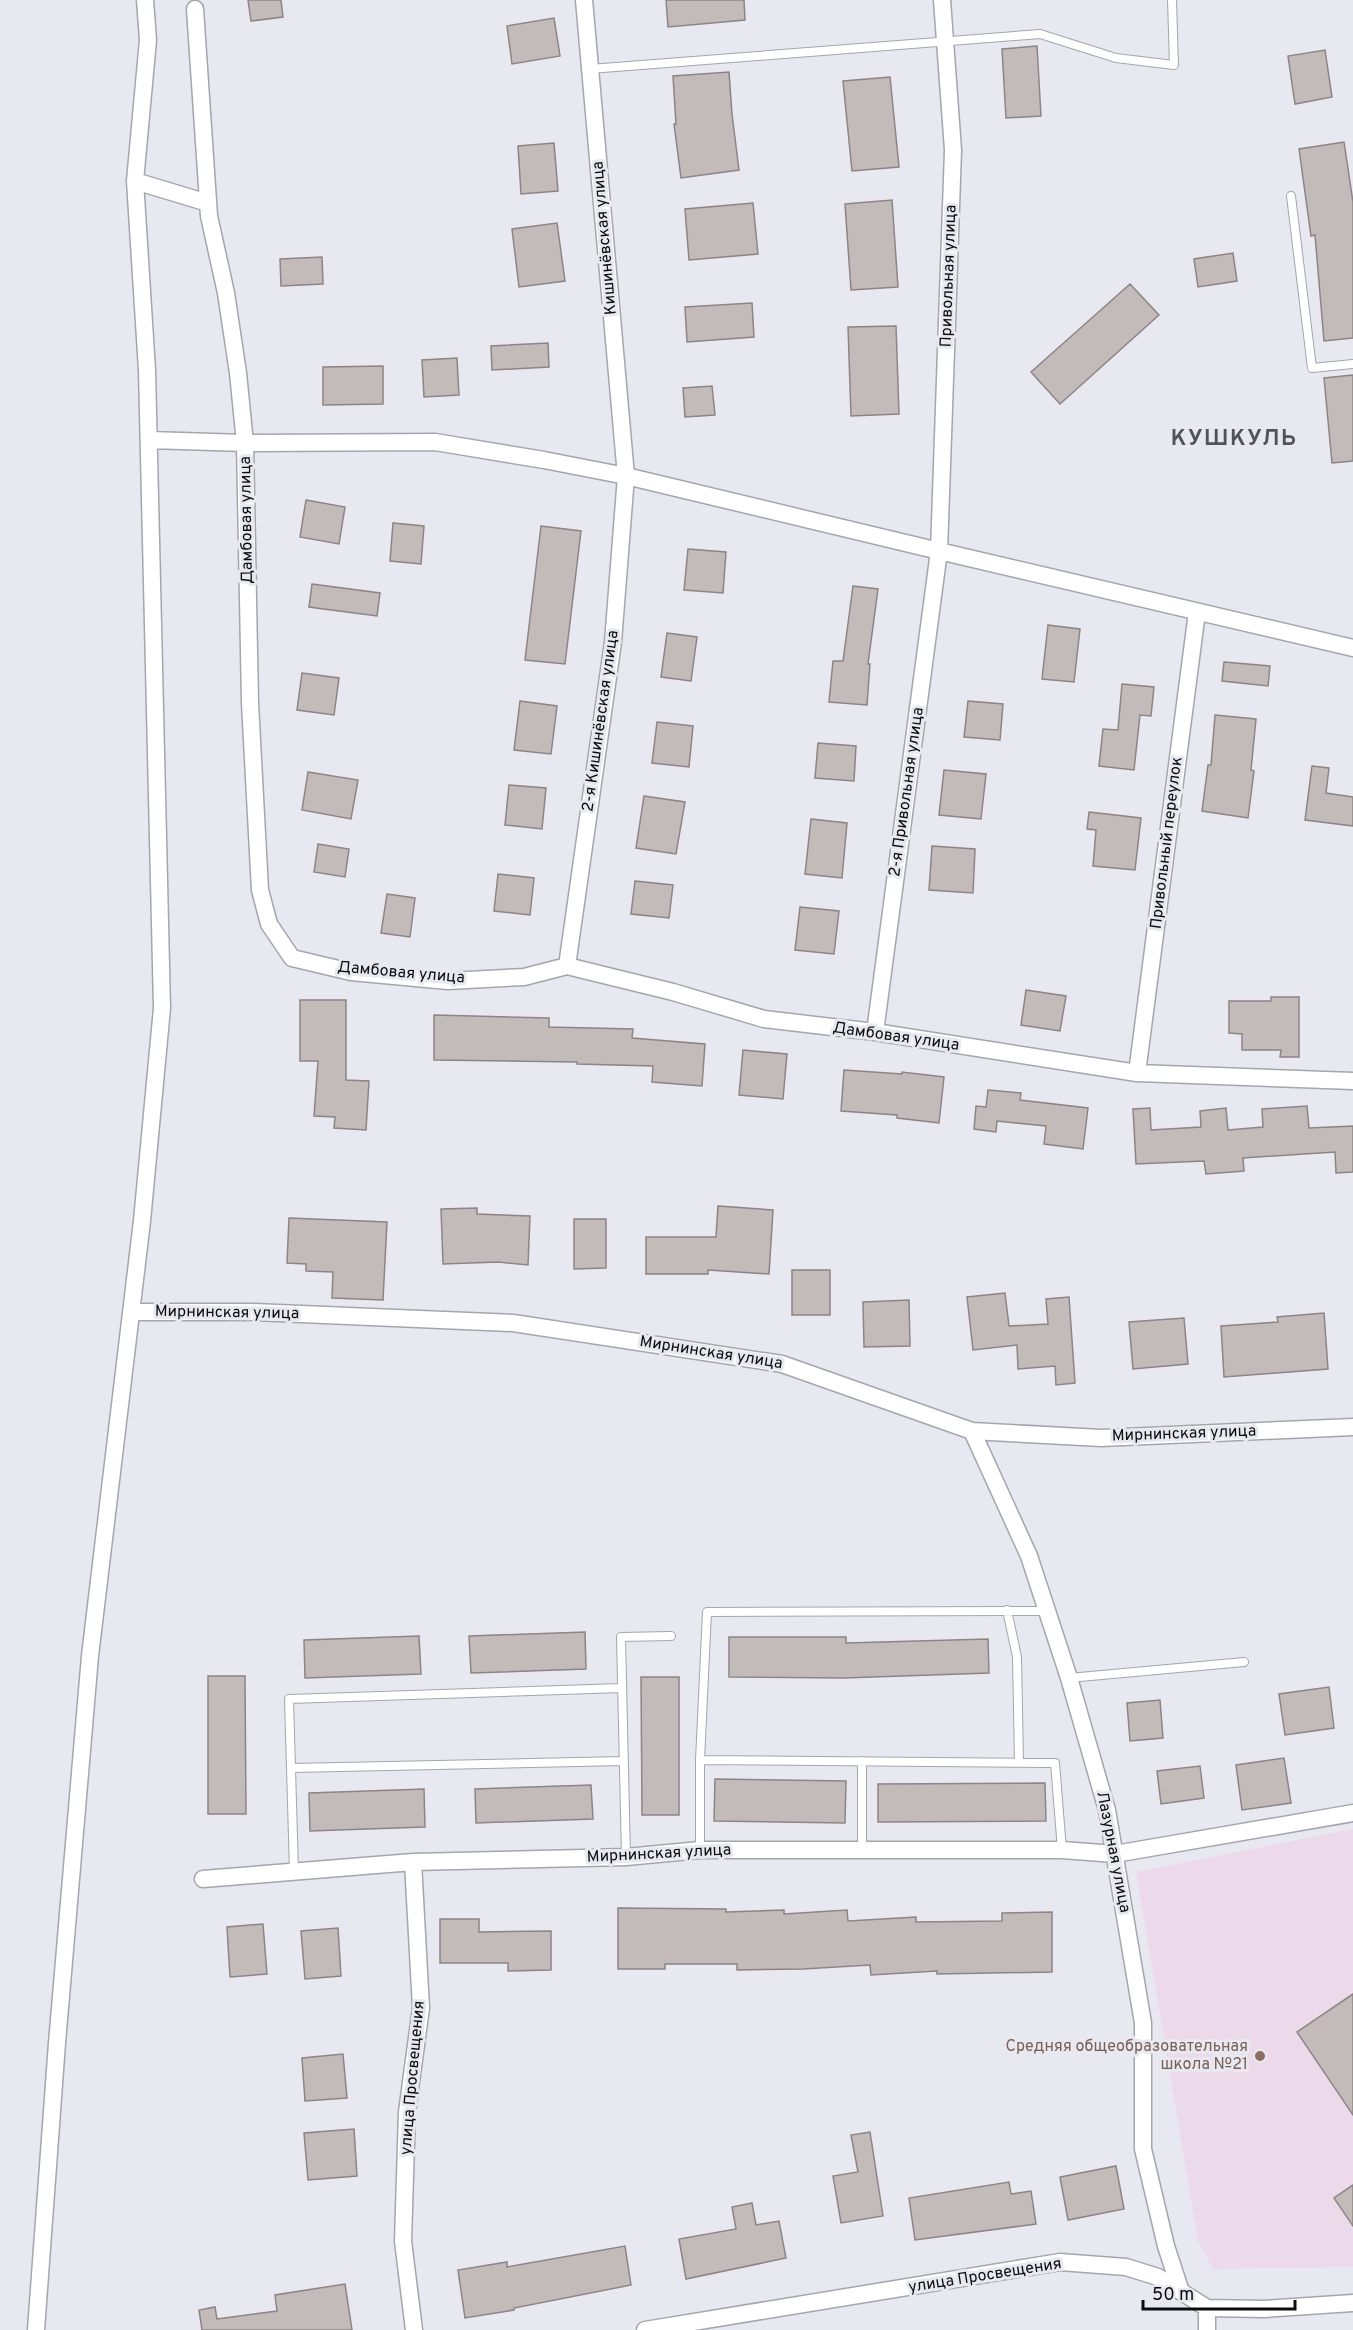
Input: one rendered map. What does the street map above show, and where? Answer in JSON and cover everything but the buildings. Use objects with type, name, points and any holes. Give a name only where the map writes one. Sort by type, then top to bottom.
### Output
[{"type":"street","points":[[36,2330],[57,2043],[90,1656],[142,1221],[162,1008],[147,370],[135,181],[148,40],[145,0]]},
{"type":"street","name":"Кишинёвская улица","points":[[584,0],[626,476]]},
{"type":"street","name":"Привольная улица","points":[[939,551],[953,150],[942,0]]},
{"type":"street","name":"Дамбовая улица","points":[[195,9],[209,216],[228,305],[245,443],[250,703],[260,890],[269,924],[292,958],[351,972],[448,981],[524,976],[567,966],[673,992],[764,1019],[875,1032],[1137,1073],[1353,1081]]},
{"type":"street","points":[[135,181],[208,202]]},
{"type":"street","points":[[149,440],[245,443],[435,442],[626,476],[1353,648]]},
{"type":"street","name":"2-я Кишинёвская улица","points":[[567,966],[613,642],[626,476]]},
{"type":"street","name":"2-я Привольная улица","points":[[875,1032],[939,551]]},
{"type":"street","name":"Привольный переулок","points":[[1137,1073],[1197,612]]},
{"type":"street","name":"Мирнинская улица","points":[[130,1312],[252,1312],[513,1323],[782,1364],[972,1431],[1101,1438],[1353,1427]]},
{"type":"street","name":"Лазурная улица","points":[[972,1431],[1029,1556],[1069,1678],[1107,1810],[1143,2023],[1143,2149],[1166,2246],[1179,2289]]},
{"type":"street","name":"Мирнинская улица","points":[[203,1879],[413,1862],[626,1857],[700,1850],[1062,1850],[1115,1854],[1353,1813]]},
{"type":"street","name":"улица Просвещения","points":[[413,1862],[422,2008],[406,2112],[403,2241],[414,2330]]},
{"type":"street","name":"улица Просвещения","points":[[645,2330],[721,2324],[1060,2262],[1126,2266],[1158,2277],[1207,2308]]},
{"type":"street","points":[[1207,2330],[1207,2308],[1264,2309],[1353,2303]]},
{"type":"lane","points":[[591,69],[1040,34],[1116,58],[1174,65],[1172,0]]},
{"type":"lane","points":[[1291,196],[1312,368],[1353,364]]},
{"type":"lane","points":[[1007,1610],[1017,1656],[1019,1762]]},
{"type":"lane","points":[[700,1850],[700,1760],[707,1612],[1047,1611]]},
{"type":"lane","points":[[626,1857],[621,1637],[670,1636]]},
{"type":"lane","points":[[1069,1678],[1244,1662]]},
{"type":"lane","points":[[294,1872],[289,1699],[622,1688]]},
{"type":"lane","points":[[700,1760],[1055,1763],[1062,1850]]},
{"type":"lane","points":[[291,1767],[624,1761]]},
{"type":"lane","points":[[862,1761],[862,1850]]},
{"type":"shaded area","name":"Средняя общеобразовательная школа №21","points":[[1353,1829],[1353,2267],[1213,2269],[1198,2241],[1136,1872]]},
{"type":"place","name":"Средняя общеобразовательная школа №21","points":[[1260,2056]]},
{"type":"district","name":"КУШКУЛЬ","points":[[1234,439]]}]
